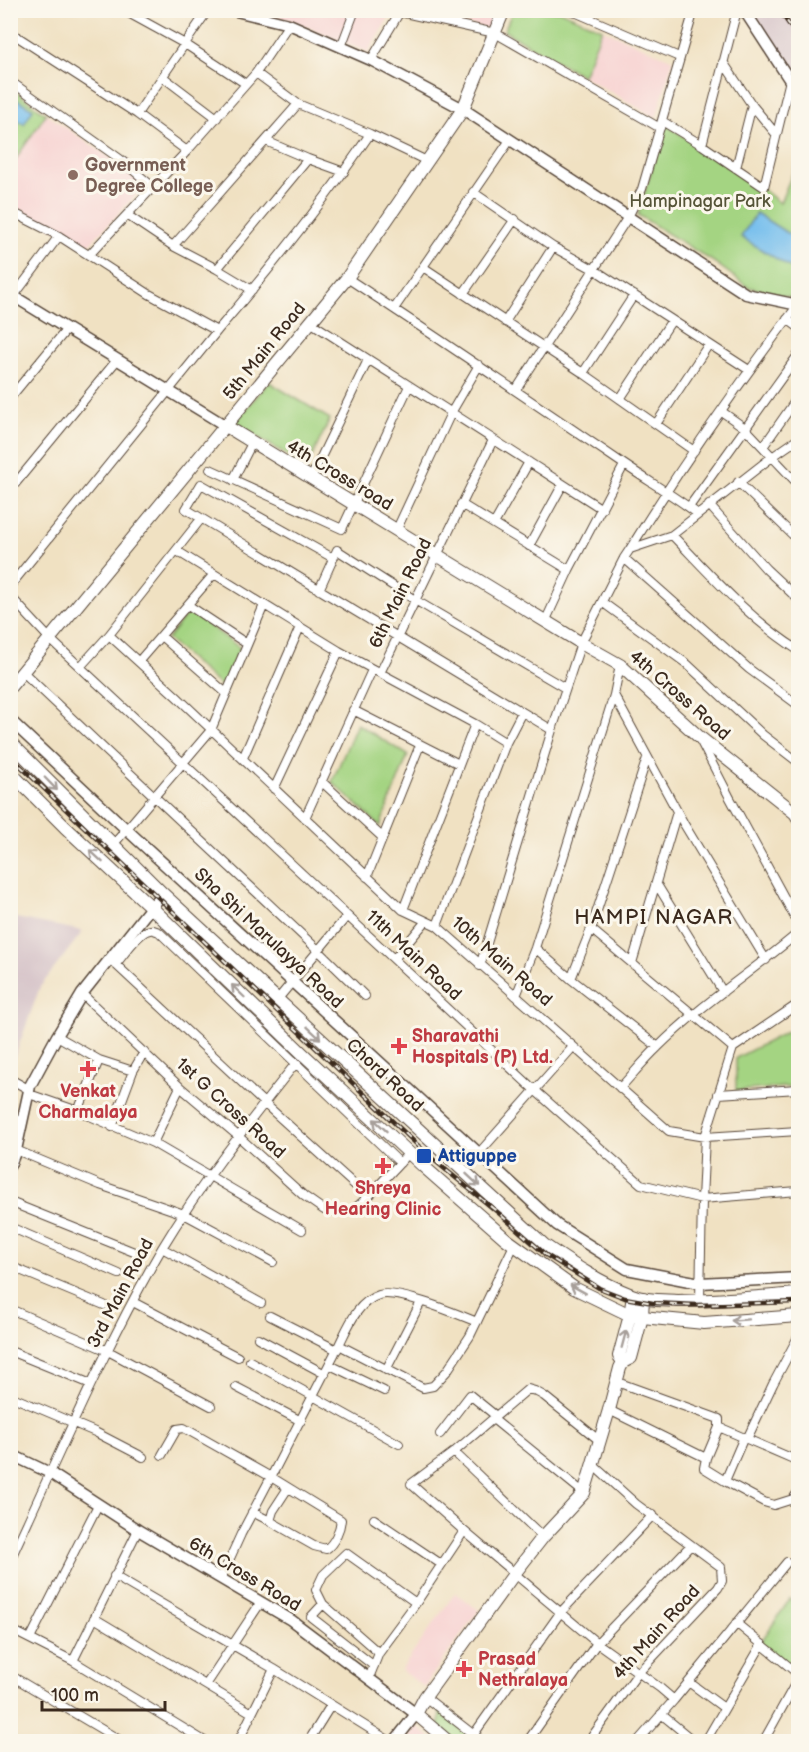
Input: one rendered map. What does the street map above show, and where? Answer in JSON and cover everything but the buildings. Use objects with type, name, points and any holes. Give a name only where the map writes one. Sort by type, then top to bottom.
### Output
[{"type":"main road","name":"5th Main Road","points":[[10,687],[347,278],[463,110],[504,10]]},
{"type":"main road","name":"4th Cross road","points":[[225,426],[436,555]]},
{"type":"main road","name":"4th Cross Road","points":[[436,555],[620,665],[698,736],[797,814]]},
{"type":"main road","name":"Chord Road","points":[[10,742],[163,894],[544,1245],[588,1274],[638,1297],[654,1300],[700,1301],[798,1294]]},
{"type":"main road","points":[[10,772],[409,1153],[514,1245],[574,1288],[636,1316],[704,1323],[798,1316]]},
{"type":"main road","points":[[449,1742],[416,1714],[425,1697],[514,1574],[543,1537],[584,1493],[620,1368],[623,1362],[631,1358],[638,1297]]},
{"type":"street","points":[[123,10],[185,44],[246,84]]},
{"type":"street","points":[[137,114],[208,10]]},
{"type":"street","points":[[232,10],[289,24],[370,60],[463,110],[746,294],[798,305],[749,370],[666,490],[624,558],[581,643],[480,966]]},
{"type":"street","points":[[341,47],[355,10]]},
{"type":"street","points":[[570,10],[679,57]]},
{"type":"street","points":[[702,145],[737,10]]},
{"type":"street","points":[[744,10],[798,93]]},
{"type":"street","points":[[370,60],[397,11],[495,33],[702,145],[764,187],[790,80]]},
{"type":"street","points":[[516,390],[595,270],[628,217],[642,189],[692,11]]},
{"type":"street","points":[[89,255],[187,151],[256,73],[289,24]]},
{"type":"street","points":[[10,32],[137,114],[187,151]]},
{"type":"street","points":[[723,62],[752,105],[776,134]]},
{"type":"street","points":[[256,73],[298,104],[427,161]]},
{"type":"street","points":[[163,76],[217,118]]},
{"type":"street","points":[[10,81],[120,159],[153,187]]},
{"type":"street","points":[[173,246],[298,104]]},
{"type":"street","points":[[736,168],[752,105]]},
{"type":"street","points":[[10,586],[252,290],[344,172],[370,134]]},
{"type":"street","points":[[394,309],[510,140]]},
{"type":"street","points":[[266,141],[344,172]]},
{"type":"street","points":[[217,269],[308,159]]},
{"type":"street","points":[[473,192],[553,247],[595,270],[749,370]]},
{"type":"street","points":[[10,212],[59,236],[149,294],[217,331]]},
{"type":"street","points":[[127,215],[173,246],[252,290]]},
{"type":"street","points":[[463,294],[515,219]]},
{"type":"street","points":[[59,236],[12,297],[225,426]]},
{"type":"street","points":[[505,322],[553,247]]},
{"type":"street","points":[[423,267],[583,373],[694,451]]},
{"type":"street","points":[[347,278],[624,465],[666,490],[698,514]]},
{"type":"street","points":[[583,373],[634,295]]},
{"type":"street","points":[[787,319],[798,327]]},
{"type":"street","points":[[620,399],[672,320]]},
{"type":"street","points":[[310,322],[602,509]]},
{"type":"street","points":[[10,398],[67,329]]},
{"type":"street","points":[[656,424],[709,344]]},
{"type":"street","points":[[689,507],[798,355]]},
{"type":"street","points":[[10,490],[117,360]]},
{"type":"street","points":[[310,478],[368,360]]},
{"type":"street","points":[[396,531],[451,413],[479,365]]},
{"type":"street","points":[[210,469],[340,529],[354,505],[409,386]]},
{"type":"street","points":[[763,447],[798,397]]},
{"type":"street","points":[[721,411],[745,428],[798,483]]},
{"type":"street","points":[[630,549],[672,535],[738,482],[798,439]]},
{"type":"street","name":"6th Main Road","points":[[305,818],[353,710],[398,637],[493,440]]},
{"type":"street","points":[[233,480],[252,443]]},
{"type":"street","points":[[494,524],[529,462]]},
{"type":"street","points":[[545,622],[568,570],[624,465]]},
{"type":"street","points":[[738,482],[798,540]]},
{"type":"street","points":[[552,730],[186,509],[201,484],[335,554],[566,688]]},
{"type":"street","points":[[529,546],[562,484]]},
{"type":"street","points":[[461,504],[568,570]]},
{"type":"street","points":[[709,505],[766,569],[798,599]]},
{"type":"street","points":[[80,667],[109,635],[201,519]]},
{"type":"street","points":[[672,535],[735,601],[775,635],[798,650]]},
{"type":"street","points":[[177,551],[339,651],[506,743]]},
{"type":"street","points":[[319,590],[335,554]]},
{"type":"street","points":[[624,558],[749,669],[798,705]]},
{"type":"street","points":[[139,661],[214,574]]},
{"type":"street","name":"11th Main Road","points":[[10,596],[50,639],[347,916],[535,1090],[641,1184],[702,1198],[798,1191]]},
{"type":"street","points":[[602,602],[687,664],[763,735],[798,762]]},
{"type":"street","points":[[188,605],[247,644]]},
{"type":"street","points":[[113,845],[211,730],[264,605]]},
{"type":"street","points":[[243,758],[300,627]]},
{"type":"street","name":"10th Main Road","points":[[109,635],[403,910],[437,926],[669,1131],[705,1137],[798,1131]]},
{"type":"street","points":[[161,636],[226,693]]},
{"type":"street","points":[[274,789],[339,651]]},
{"type":"street","points":[[516,996],[535,948],[614,696],[620,665]]},
{"type":"street","points":[[23,672],[365,996]]},
{"type":"street","points":[[614,696],[677,812],[766,960]]},
{"type":"street","points":[[353,710],[459,764]]},
{"type":"street","points":[[437,926],[506,743],[522,712]]},
{"type":"street","name":"Sha Shi Marulayya Road","points":[[10,720],[557,1225],[627,1269],[700,1283],[798,1278]]},
{"type":"street","points":[[403,910],[475,724]]},
{"type":"street","points":[[698,736],[798,923]]},
{"type":"street","points":[[368,876],[420,745]]},
{"type":"street","points":[[571,979],[591,929],[647,758]]},
{"type":"street","points":[[321,781],[382,837]]},
{"type":"street","points":[[632,963],[677,812]]},
{"type":"street","points":[[656,883],[723,992]]},
{"type":"street","points":[[113,962],[151,907],[163,894]]},
{"type":"street","points":[[277,1000],[347,916]]},
{"type":"street","points":[[394,959],[426,921]]},
{"type":"street","points":[[10,1165],[16,1150],[30,1086],[57,1036],[82,994],[146,930],[150,929],[159,932],[400,1163]]},
{"type":"street","points":[[591,929],[733,1048]]},
{"type":"street","points":[[620,1088],[658,1047],[694,1015],[798,933]]},
{"type":"street","points":[[535,948],[658,1047]]},
{"type":"street","points":[[113,962],[368,1197]]},
{"type":"street","name":"1st G Cross Road","points":[[82,994],[180,1087],[304,1196],[324,1210],[352,1211],[409,1153]]},
{"type":"street","points":[[700,1301],[705,1137],[733,1048],[798,1004]]},
{"type":"street","points":[[57,1036],[99,1060],[133,1071]]},
{"type":"street","points":[[479,1153],[573,1047]]},
{"type":"street","points":[[112,1127],[133,1071],[144,1052]]},
{"type":"street","points":[[78,1111],[99,1060]]},
{"type":"street","name":"3rd Main Road","points":[[10,1560],[91,1384],[162,1248],[238,1136],[296,1063]]},
{"type":"street","points":[[10,1079],[30,1092],[153,1143],[302,1230]]},
{"type":"street","points":[[153,1143],[180,1087]]},
{"type":"street","points":[[718,1094],[798,1089]]},
{"type":"street","points":[[16,1150],[100,1185],[184,1214],[273,1262]]},
{"type":"street","points":[[10,1202],[134,1252]]},
{"type":"street","points":[[10,1227],[119,1274]]},
{"type":"street","points":[[270,1316],[423,1388],[433,1386],[447,1371],[470,1336],[514,1245]]},
{"type":"street","points":[[162,1248],[261,1303]]},
{"type":"street","points":[[10,1266],[104,1305]]},
{"type":"street","points":[[220,1578],[353,1317],[365,1304],[378,1295],[389,1294],[421,1302],[477,1322]]},
{"type":"street","points":[[133,1302],[238,1357]]},
{"type":"street","points":[[386,1370],[421,1302]]},
{"type":"street","points":[[10,1309],[108,1350],[212,1406]]},
{"type":"street","points":[[725,1481],[798,1337]]},
{"type":"street","points":[[258,1338],[325,1374]]},
{"type":"street","points":[[10,1351],[91,1384]]},
{"type":"street","points":[[250,1361],[399,1444]]},
{"type":"street","points":[[330,1365],[384,1391]]},
{"type":"street","points":[[617,1382],[719,1419],[719,1427],[704,1468],[725,1481],[774,1505],[793,1499],[798,1492]]},
{"type":"street","points":[[236,1387],[301,1421]]},
{"type":"street","points":[[600,1441],[544,1396],[528,1389],[454,1452],[411,1484],[560,1613],[674,1700]]},
{"type":"street","points":[[440,1434],[470,1395],[584,1493]]},
{"type":"street","points":[[10,1396],[95,1432],[143,1457]]},
{"type":"street","points":[[609,1410],[706,1458]]},
{"type":"street","points":[[719,1427],[798,1461]]},
{"type":"street","points":[[162,1455],[177,1430],[184,1428],[341,1520],[339,1530],[329,1547],[323,1549],[252,1512]]},
{"type":"street","points":[[454,1452],[543,1537]]},
{"type":"street","name":"6th Cross Road","points":[[10,1454],[50,1473],[138,1530],[291,1620],[416,1714]]},
{"type":"street","name":"4th Main Road","points":[[588,1742],[638,1673],[722,1581],[721,1567],[636,1504],[593,1465]]},
{"type":"street","points":[[270,1521],[273,1511],[288,1488]]},
{"type":"street","points":[[30,1639],[98,1505]]},
{"type":"street","points":[[474,1734],[560,1613],[653,1515]]},
{"type":"street","points":[[374,1519],[441,1564]]},
{"type":"street","points":[[73,1661],[138,1530]]},
{"type":"street","points":[[369,1678],[379,1653],[464,1531]]},
{"type":"street","points":[[527,1742],[597,1643],[691,1545]]},
{"type":"street","points":[[379,1653],[323,1604],[316,1590],[323,1575],[346,1553],[416,1603]]},
{"type":"street","points":[[637,1742],[690,1683],[787,1562]]},
{"type":"street","points":[[114,1576],[393,1742],[416,1714]]},
{"type":"street","points":[[206,1685],[261,1602]]},
{"type":"street","points":[[323,1604],[311,1617],[374,1666]]},
{"type":"street","points":[[94,1618],[252,1713]]},
{"type":"street","points":[[736,1623],[798,1674]]},
{"type":"street","points":[[10,1629],[73,1661],[206,1742]]},
{"type":"street","points":[[344,1643],[353,1631]]},
{"type":"street","points":[[705,1742],[762,1644]]},
{"type":"street","points":[[238,1742],[274,1670]]},
{"type":"street","points":[[10,1675],[123,1742]]},
{"type":"street","points":[[762,1742],[798,1679]]},
{"type":"street","points":[[690,1683],[724,1708]]},
{"type":"street","points":[[425,1697],[483,1742]]},
{"type":"street","points":[[308,1742],[331,1705]]},
{"type":"street","points":[[661,1714],[695,1742]]},
{"type":"street","points":[[10,1734],[24,1742]]},
{"type":"shaded area","points":[[254,11],[393,11],[368,52],[290,20]]},
{"type":"shaded area","points":[[410,11],[496,11],[489,29]]},
{"type":"shaded area","points":[[752,11],[798,11],[798,80]]},
{"type":"shaded area","points":[[602,29],[673,60],[656,118],[583,76]]},
{"type":"shaded area","name":"Government Degree College","points":[[46,114],[147,183],[87,247],[11,205],[11,166]]},
{"type":"shaded area","points":[[11,917],[83,931],[40,987],[11,1067]]},
{"type":"shaded area","points":[[455,1593],[479,1610],[424,1687],[401,1670]]},
{"type":"shaded area","points":[[416,1726],[435,1741],[404,1741]]},
{"type":"green space","points":[[513,10],[560,11],[602,29],[583,76],[504,31]]},
{"type":"green space","points":[[11,88],[46,114],[11,166]]},
{"type":"green space","name":"Hampinagar Park","points":[[665,124],[780,203],[798,160],[798,299],[748,287],[714,262],[638,215]]},
{"type":"green space","points":[[269,382],[330,419],[307,467],[234,423]]},
{"type":"green space","points":[[189,611],[240,648],[222,687],[167,639]]},
{"type":"green space","points":[[357,724],[408,755],[380,826],[332,782]]},
{"type":"green space","points":[[798,1026],[798,1086],[736,1091],[736,1058]]},
{"type":"green space","points":[[790,1599],[798,1604],[798,1673],[760,1643]]},
{"type":"green space","points":[[440,1710],[480,1741],[456,1741],[439,1728]]},
{"type":"water","points":[[10,95],[33,109],[24,124],[11,116]]},
{"type":"water","points":[[756,213],[798,240],[796,271],[741,237]]},
{"type":"railway","points":[[779,10],[798,37]]},
{"type":"railway","points":[[10,756],[429,1156],[546,1255],[599,1288],[625,1298],[653,1303],[697,1305],[798,1302]]},
{"type":"place","name":"Government Degree College","points":[[73,175]]},
{"type":"place","name":"Sharavathi Hospitals (P) Ltd.","points":[[399,1046]]},
{"type":"place","name":"Venkat Charmalaya","points":[[88,1069]]},
{"type":"place","name":"Attiguppe","points":[[424,1156]]},
{"type":"place","name":"Shreya Hearing Clinic","points":[[383,1166]]},
{"type":"place","name":"Prasad Nethralaya","points":[[464,1669]]},
{"type":"district","name":"HAMPI NAGAR","points":[[654,917]]}]
